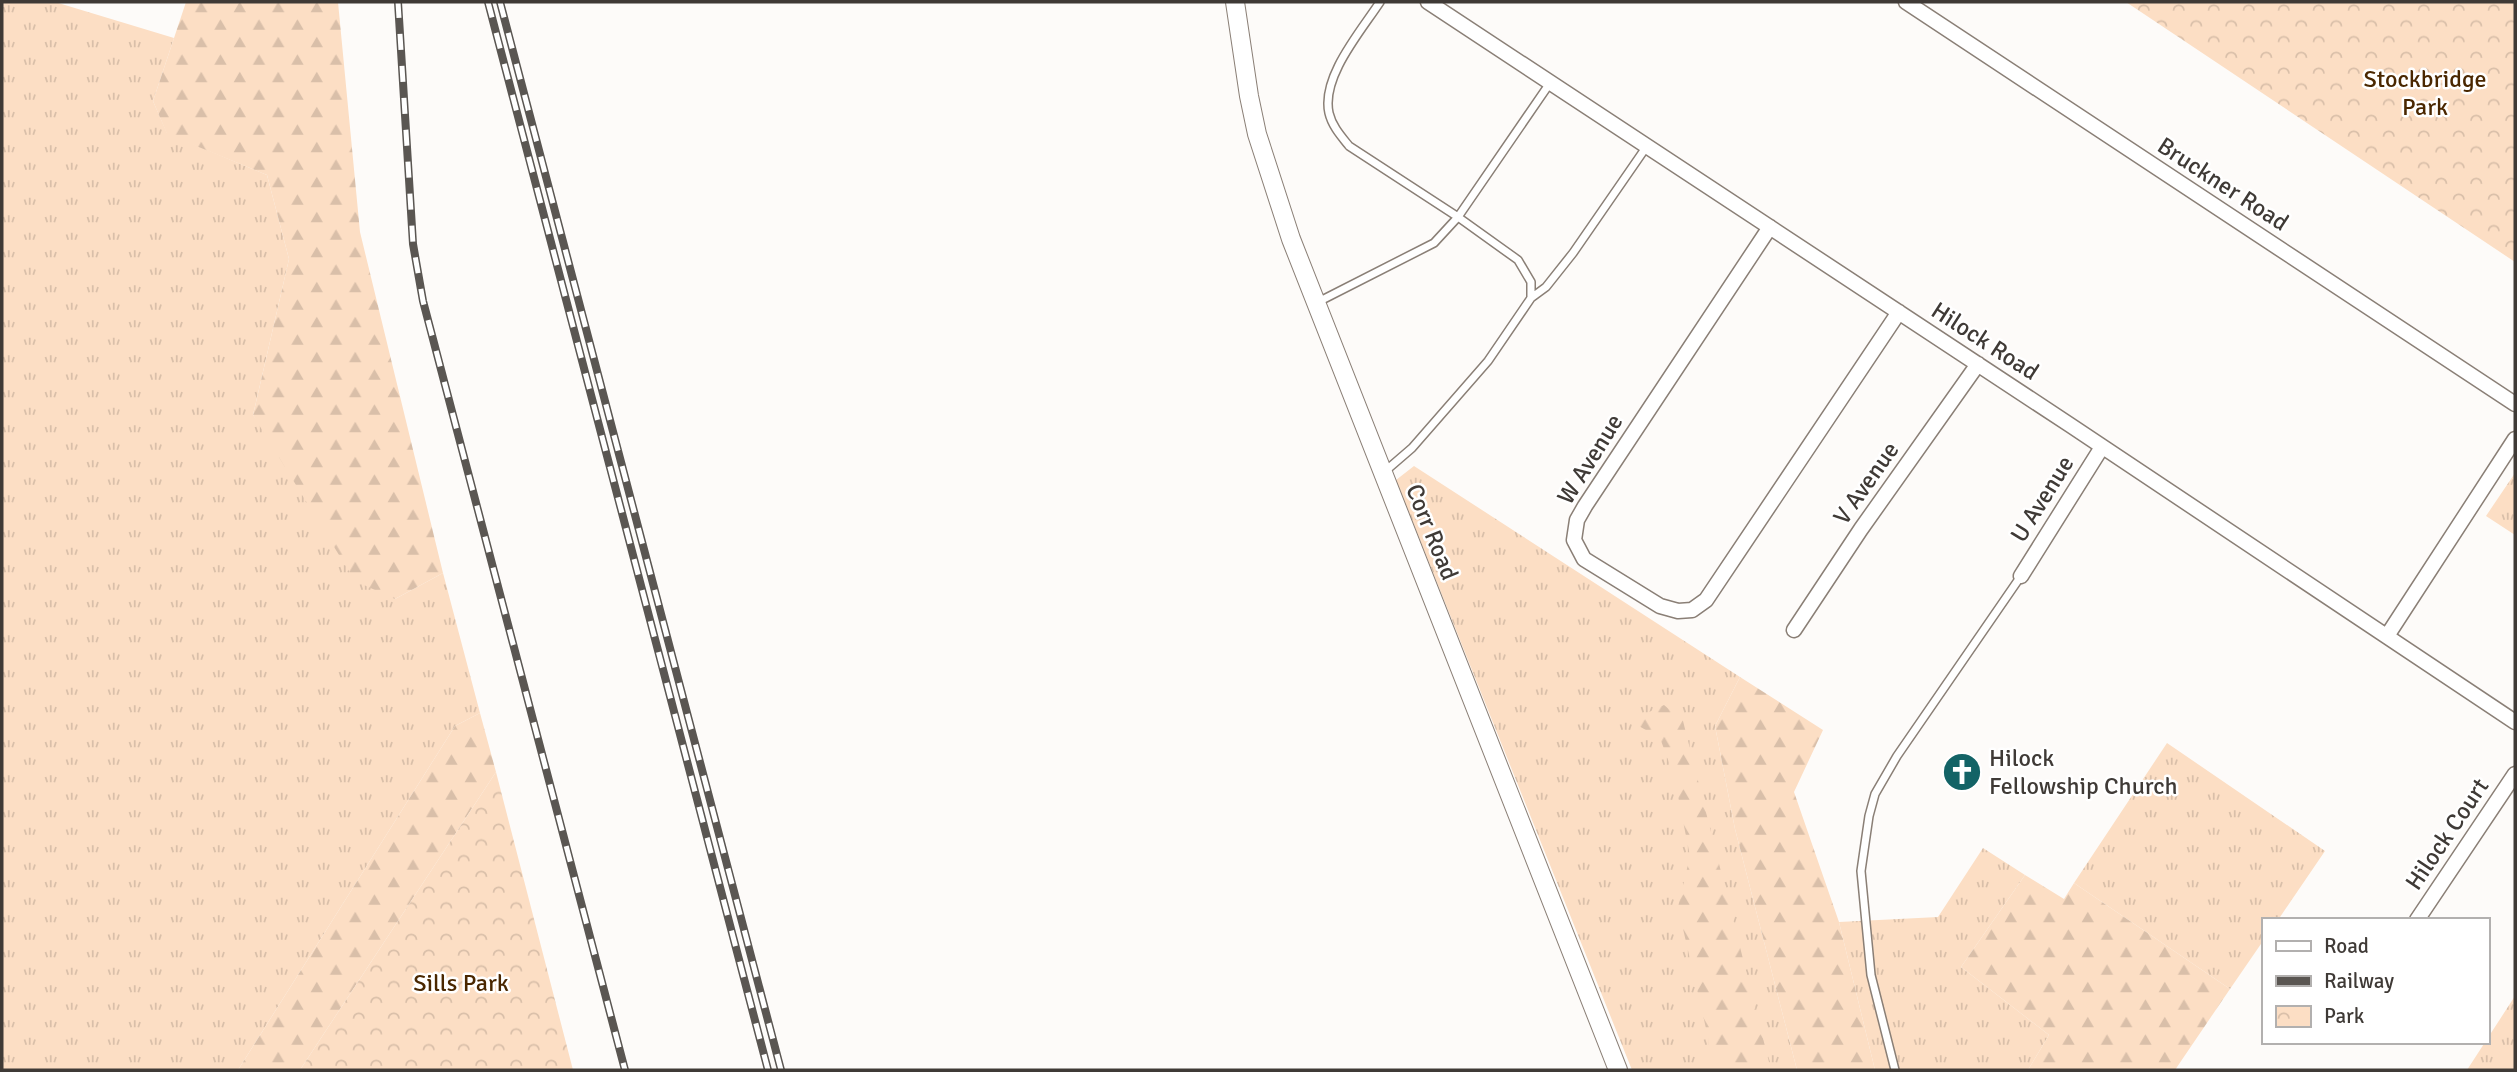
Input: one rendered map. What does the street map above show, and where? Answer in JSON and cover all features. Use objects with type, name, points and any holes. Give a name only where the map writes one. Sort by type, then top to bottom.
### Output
[{"type":"street","name":"Corr Road","points":[[1235,2],[1257,134],[1290,239],[1618,1070]]},
{"type":"street","name":"Hilock Road","points":[[1428,2],[2515,722]]},
{"type":"street","name":"Bruckner Road","points":[[1906,2],[2515,404]]},
{"type":"street","name":"W Avenue","points":[[1770,227],[1577,520],[1574,540],[1584,559],[1660,606],[1678,611],[1692,610],[1706,600],[1899,312]]},
{"type":"street","name":"V Avenue","points":[[1794,630],[1861,529],[1978,364]]},
{"type":"street","points":[[2387,636],[2515,439]]},
{"type":"street","name":"U Avenue","points":[[2021,576],[2102,447]]},
{"type":"street","name":"Hilock Court","points":[[2418,918],[2515,774]]},
{"type":"lane","points":[[1380,2],[1337,68],[1330,89],[1329,113],[1336,130],[1349,146],[1458,216],[1518,260],[1531,282],[1531,298]]},
{"type":"lane","points":[[1315,304],[1434,243],[1458,216],[1550,83]]},
{"type":"lane","points":[[1383,474],[1412,448],[1488,361],[1531,298],[1546,287],[1573,253],[1648,146]]},
{"type":"lane","points":[[1895,1070],[1869,962],[1861,871],[1869,816],[1875,794],[1897,756],[2021,576]]},
{"type":"green space","points":[[2,2],[55,2],[174,38],[153,101],[167,133],[267,175],[289,259],[253,415],[395,599],[443,573],[480,713],[455,726],[238,1070],[2,1070]]},
{"type":"green space","points":[[186,2],[338,2],[360,232],[443,573],[395,599],[355,581],[253,415],[289,259],[267,175],[167,134],[153,101]]},
{"type":"green space","name":"Stockbridge Park","points":[[2126,2],[2515,2],[2515,262]]},
{"type":"green space","points":[[1414,466],[1740,677],[1715,726],[1735,829],[1797,1070],[1632,1070],[1396,480]]},
{"type":"green space","points":[[2515,473],[2515,535],[2486,516]]},
{"type":"green space","points":[[1740,677],[1823,730],[1794,792],[1839,922],[1875,1070],[1797,1070],[1735,829],[1715,726]]},
{"type":"green space","points":[[1664,705],[1683,721],[1771,1070],[1712,1070],[1708,1037],[1678,907],[1690,856],[1674,776],[1660,738],[1630,721]]},
{"type":"green space","points":[[480,713],[496,772],[300,1070],[238,1070],[455,726]]},
{"type":"green space","points":[[2167,743],[2325,851],[2279,918],[2262,918],[2262,942],[2230,989],[2074,883]]},
{"type":"green space","name":"Sills Park","points":[[496,772],[573,1070],[300,1070]]},
{"type":"green space","points":[[1983,848],[2025,875],[1961,967],[2049,1035],[2028,1070],[1875,1070],[1839,922],[1938,917]]},
{"type":"green space","points":[[2025,875],[2064,899],[2074,883],[2230,989],[2175,1070],[2028,1070],[2049,1035],[1961,967]]},
{"type":"green space","points":[[2515,996],[2515,1070],[2467,1070],[2484,1044],[2489,1044],[2489,1036]]},
{"type":"railway","points":[[398,2],[413,244],[423,301],[625,1070]]},
{"type":"railway","points":[[488,2],[768,1070]]},
{"type":"railway","points":[[500,2],[781,1070]]},
{"type":"place","name":"Hilock Fellowship Church","points":[[1962,772]]}]
